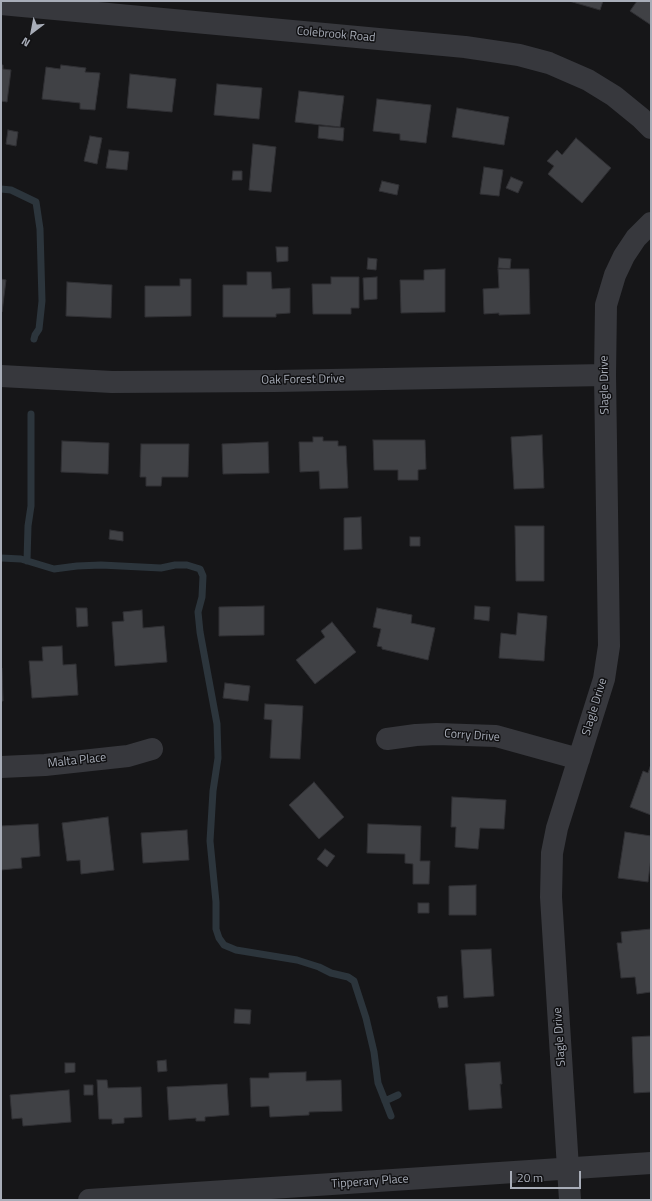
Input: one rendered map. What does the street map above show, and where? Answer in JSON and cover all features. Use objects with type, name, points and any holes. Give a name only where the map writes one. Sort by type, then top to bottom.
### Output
[{"type":"street","name":"Colebrook Road","points":[[1,4],[457,46],[519,55],[549,63],[588,80],[614,96],[651,128]]},
{"type":"street","name":"Slagle Drive","points":[[570,1200],[551,897],[552,853],[556,828],[604,679],[609,646],[604,375],[606,305],[615,275],[624,256],[636,238],[651,223]]},
{"type":"street","name":"Oak Forest Drive","points":[[1,376],[112,382],[283,381],[604,375]]},
{"type":"street","name":"Corry Drive","points":[[387,739],[437,734],[496,736],[579,759]]},
{"type":"street","name":"Malta Place","points":[[1,767],[128,756],[152,748]]},
{"type":"street","name":"Tipperary Place","points":[[89,1200],[651,1163]]},
{"type":"building","points":[[569,1],[603,1],[600,10]]},
{"type":"building","points":[[637,1],[651,1],[651,25],[630,11]]},
{"type":"building","points":[[1,65],[3,65],[3,69],[11,70],[7,102],[1,101]]},
{"type":"building","points":[[61,65],[86,68],[85,72],[100,73],[95,110],[80,109],[80,103],[42,99],[46,67],[60,69]]},
{"type":"building","points":[[130,74],[176,79],[172,112],[127,108]]},
{"type":"building","points":[[217,84],[262,88],[259,119],[214,115]]},
{"type":"building","points":[[299,91],[344,96],[340,127],[295,122]]},
{"type":"building","points":[[377,99],[431,105],[426,143],[400,140],[400,134],[373,131]]},
{"type":"building","points":[[457,108],[509,117],[504,145],[452,137]]},
{"type":"building","points":[[319,126],[344,128],[343,141],[318,138]]},
{"type":"building","points":[[8,130],[18,132],[16,146],[6,144]]},
{"type":"building","points":[[90,136],[102,138],[97,164],[84,161]]},
{"type":"building","points":[[576,138],[611,168],[582,203],[548,174],[554,166],[547,161],[557,150],[562,155]]},
{"type":"building","points":[[253,144],[276,147],[271,192],[249,190]]},
{"type":"building","points":[[109,150],[129,152],[127,170],[106,168]]},
{"type":"building","points":[[484,167],[503,170],[499,196],[480,194]]},
{"type":"building","points":[[233,171],[242,171],[242,180],[232,180]]},
{"type":"building","points":[[511,177],[523,182],[518,193],[506,188]]},
{"type":"building","points":[[382,181],[399,185],[397,195],[379,191]]},
{"type":"building","points":[[276,247],[288,247],[288,261],[277,262]]},
{"type":"building","points":[[368,258],[377,259],[376,270],[367,269]]},
{"type":"building","points":[[499,258],[511,259],[510,269],[498,268]]},
{"type":"building","points":[[445,269],[445,312],[401,313],[400,280],[424,280],[424,270]]},
{"type":"building","points":[[498,269],[529,269],[530,314],[484,314],[483,289],[499,288]]},
{"type":"building","points":[[247,272],[271,272],[272,289],[290,288],[290,313],[276,314],[276,317],[223,317],[223,285],[247,285]]},
{"type":"building","points":[[331,277],[359,277],[359,308],[351,308],[351,314],[313,314],[312,284],[331,284]]},
{"type":"building","points":[[377,277],[377,299],[364,300],[363,278]]},
{"type":"building","points":[[1,279],[6,280],[2,312],[1,311]]},
{"type":"building","points":[[180,279],[191,279],[191,316],[145,317],[145,286],[180,286]]},
{"type":"building","points":[[67,282],[112,285],[111,318],[66,316]]},
{"type":"building","points":[[542,435],[544,488],[514,489],[511,437]]},
{"type":"building","points":[[313,437],[323,437],[323,441],[338,441],[338,446],[346,446],[348,488],[320,489],[319,471],[300,472],[299,442],[313,442]]},
{"type":"building","points":[[373,440],[425,440],[426,469],[418,470],[418,480],[398,480],[398,470],[374,470]]},
{"type":"building","points":[[62,441],[109,443],[108,474],[61,472]]},
{"type":"building","points":[[268,442],[269,473],[223,474],[222,444]]},
{"type":"building","points":[[141,444],[189,444],[188,477],[162,477],[161,486],[146,486],[146,477],[140,477]]},
{"type":"building","points":[[361,517],[362,549],[344,550],[344,518]]},
{"type":"building","points":[[515,526],[544,526],[544,581],[516,581]]},
{"type":"building","points":[[110,530],[123,532],[123,541],[109,539]]},
{"type":"building","points":[[410,537],[420,537],[420,546],[410,546]]},
{"type":"building","points":[[264,606],[264,635],[219,636],[219,607]]},
{"type":"building","points":[[475,606],[490,607],[489,621],[474,619]]},
{"type":"building","points":[[76,608],[87,608],[88,626],[77,627]]},
{"type":"building","points":[[377,608],[412,615],[411,623],[435,628],[428,660],[382,649],[382,647],[377,646],[381,629],[373,627]]},
{"type":"building","points":[[142,610],[143,628],[164,626],[167,662],[115,666],[112,622],[124,621],[123,612]]},
{"type":"building","points":[[518,613],[547,616],[544,661],[499,658],[501,633],[516,635]]},
{"type":"building","points":[[332,622],[356,652],[315,684],[296,660],[325,637],[321,631]]},
{"type":"building","points":[[62,646],[63,665],[76,664],[78,695],[32,698],[29,661],[43,661],[42,647]]},
{"type":"building","points":[[2,668],[3,701],[1,701]]},
{"type":"building","points":[[225,683],[250,686],[248,701],[223,698]]},
{"type":"building","points":[[265,704],[303,706],[300,759],[270,758],[272,720],[264,719]]},
{"type":"building","points":[[651,764],[651,815],[630,807],[643,771],[648,773]]},
{"type":"building","points":[[314,782],[344,817],[319,839],[289,805]]},
{"type":"building","points":[[452,797],[506,800],[504,829],[480,828],[478,849],[455,847],[456,827],[451,827]]},
{"type":"building","points":[[108,817],[114,870],[81,874],[80,860],[67,861],[62,823]]},
{"type":"building","points":[[38,824],[40,856],[21,858],[22,868],[1,870],[1,826]]},
{"type":"building","points":[[368,824],[421,826],[420,861],[430,861],[429,884],[413,884],[413,864],[405,863],[405,854],[367,853]]},
{"type":"building","points":[[187,830],[189,860],[143,863],[141,833]]},
{"type":"building","points":[[625,832],[651,836],[651,858],[648,882],[618,878]]},
{"type":"building","points":[[325,849],[335,856],[327,867],[317,859]]},
{"type":"building","points":[[476,885],[476,915],[449,915],[449,886]]},
{"type":"building","points":[[418,903],[429,903],[429,913],[418,913]]},
{"type":"building","points":[[651,929],[651,992],[637,994],[635,977],[621,978],[617,943],[622,943],[621,932]]},
{"type":"building","points":[[491,949],[494,996],[464,998],[461,950]]},
{"type":"building","points":[[447,996],[448,1007],[439,1008],[437,997]]},
{"type":"building","points":[[235,1009],[251,1010],[250,1024],[234,1023]]},
{"type":"building","points":[[651,1036],[651,1092],[634,1093],[632,1037]]},
{"type":"building","points":[[166,1060],[167,1071],[158,1072],[157,1061]]},
{"type":"building","points":[[500,1062],[502,1108],[469,1110],[465,1064]]},
{"type":"building","points":[[65,1063],[75,1063],[75,1072],[65,1073]]},
{"type":"building","points":[[306,1072],[306,1081],[341,1080],[342,1111],[309,1112],[309,1115],[270,1117],[269,1106],[251,1107],[250,1078],[269,1078],[269,1073]]},
{"type":"building","points":[[97,1080],[107,1080],[108,1088],[141,1087],[142,1117],[124,1118],[124,1123],[112,1124],[112,1119],[99,1119]]},
{"type":"building","points":[[227,1084],[229,1115],[205,1117],[205,1121],[196,1121],[196,1118],[169,1120],[167,1087]]},
{"type":"building","points":[[84,1085],[93,1085],[93,1095],[84,1095]]},
{"type":"building","points":[[69,1090],[71,1122],[23,1126],[22,1118],[12,1119],[10,1095]]},
{"type":"waterway","points":[[1,189],[11,190],[36,202],[40,229],[42,301],[39,329],[34,339]]},
{"type":"waterway","points":[[27,561],[28,526],[31,506],[31,414]]},
{"type":"waterway","points":[[1,558],[21,559],[54,569],[101,565],[161,568],[175,565],[187,565],[200,569],[203,576],[202,597],[198,612],[200,632],[217,724],[218,758],[213,791],[210,841],[216,902],[216,929],[219,938],[224,945],[236,950],[297,960],[319,967],[331,973],[348,977],[354,981],[366,1018],[374,1052],[378,1083],[391,1116]]},
{"type":"waterway","points":[[385,1101],[398,1095]]}]
